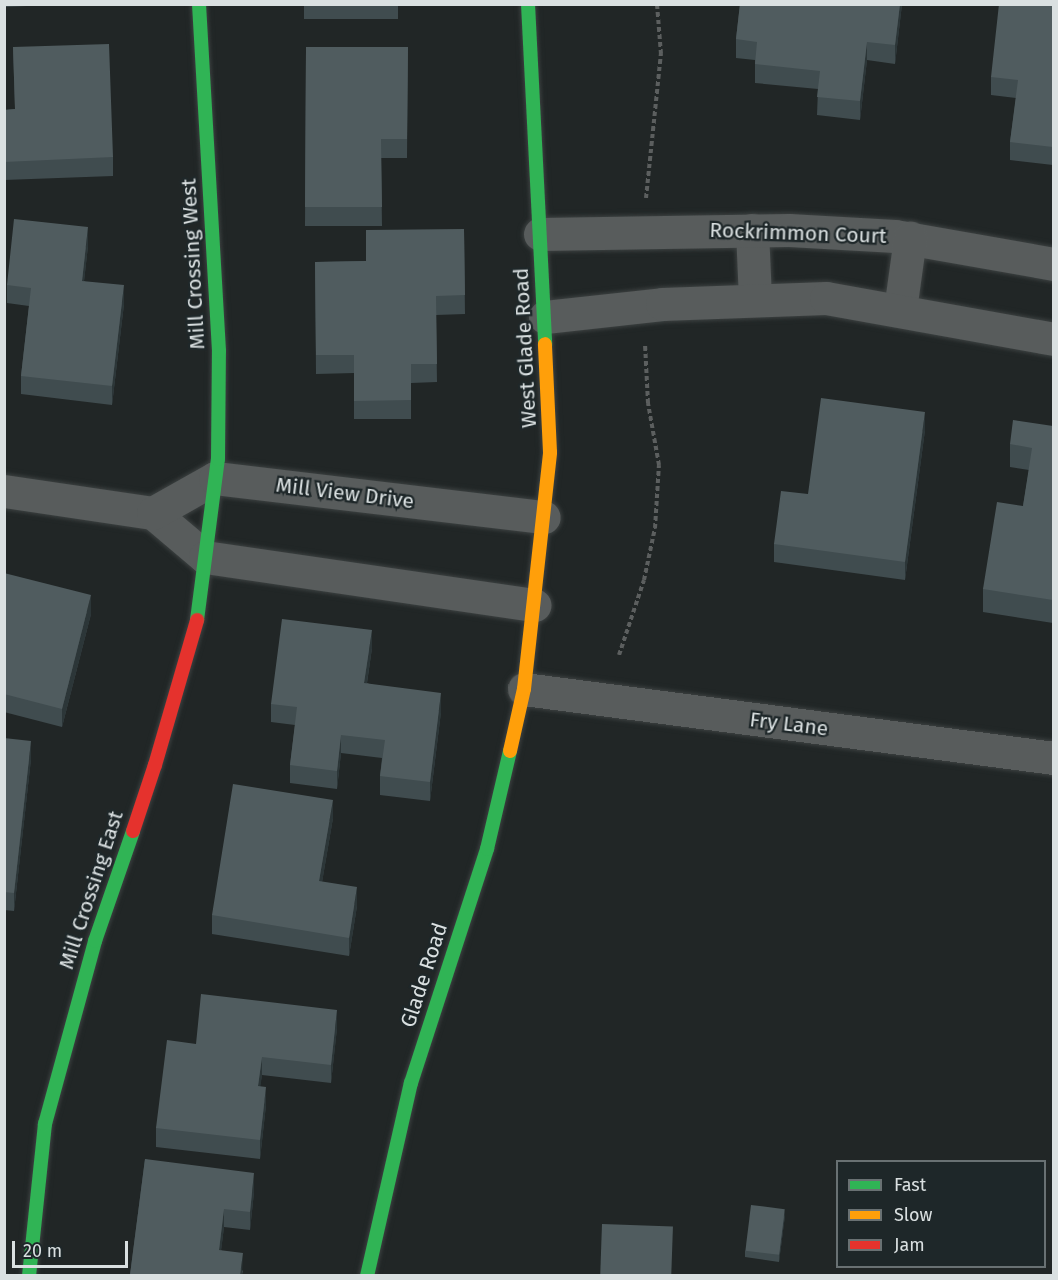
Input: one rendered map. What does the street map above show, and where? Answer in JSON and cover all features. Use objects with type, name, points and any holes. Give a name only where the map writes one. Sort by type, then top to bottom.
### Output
[{"type":"main road","name":"Mill Crossing West","points":[[199,4],[219,351],[215,478],[210,521]]},
{"type":"main road","name":"West Glade Road","points":[[524,689],[550,452],[528,4]]},
{"type":"main road","name":"Mill Crossing East","points":[[29,1275],[45,1124],[94,941],[155,765],[196,626],[210,521]]},
{"type":"main road","name":"Glade Road","points":[[367,1275],[411,1083],[487,849],[524,689]]},
{"type":"street","points":[[752,230],[755,300]]},
{"type":"street","name":"Rockrimmon Court","points":[[540,234],[789,230],[910,238],[1053,264]]},
{"type":"street","points":[[900,310],[910,238]]},
{"type":"street","points":[[545,317],[662,304],[826,298],[1053,339]]},
{"type":"street","points":[[153,513],[215,478]]},
{"type":"street","name":"Mill View Drive","points":[[215,478],[544,517]]},
{"type":"street","points":[[4,491],[153,513],[205,557],[535,605]]},
{"type":"street","name":"Fry Lane","points":[[524,689],[1053,758]]},
{"type":"building","points":[[740,4],[900,4],[895,45],[867,42],[860,101],[817,97],[820,71],[755,64],[757,42],[736,39]]},
{"type":"building","points":[[999,4],[1053,4],[1053,147],[1010,142],[1018,80],[991,77]]},
{"type":"building","points":[[109,44],[113,157],[4,162],[4,110],[15,109],[13,47]]},
{"type":"building","points":[[306,47],[408,47],[407,139],[381,139],[382,207],[305,207]]},
{"type":"building","points":[[14,219],[88,227],[82,281],[124,285],[112,386],[21,376],[31,288],[7,285]]},
{"type":"building","points":[[464,229],[465,295],[436,296],[437,364],[411,364],[411,400],[354,401],[354,355],[316,355],[315,262],[366,261],[366,230]]},
{"type":"building","points":[[821,398],[925,412],[905,562],[774,544],[781,491],[808,494]]},
{"type":"building","points":[[1013,420],[1053,426],[1053,600],[983,589],[997,502],[1023,506],[1032,448],[1010,444]]},
{"type":"building","points":[[4,573],[91,595],[62,709],[4,694]]},
{"type":"building","points":[[282,619],[372,630],[364,683],[441,693],[430,782],[380,776],[385,740],[341,735],[337,771],[290,765],[297,707],[271,704]]},
{"type":"building","points":[[4,738],[31,741],[14,893],[4,892]]},
{"type":"building","points":[[233,784],[333,800],[319,881],[357,887],[349,938],[212,915]]},
{"type":"building","points":[[201,994],[337,1010],[331,1065],[262,1057],[258,1086],[266,1087],[260,1140],[156,1128],[167,1040],[196,1044]]},
{"type":"building","points":[[145,1159],[254,1173],[250,1212],[224,1209],[219,1250],[243,1253],[240,1275],[130,1275]]},
{"type":"building","points":[[751,1205],[785,1209],[779,1255],[745,1251]]},
{"type":"building","points":[[602,1224],[673,1226],[671,1276],[600,1275]]},
{"type":"traffic: fast","points":[[197,620],[218,459],[219,351],[199,4]]},
{"type":"traffic: fast","points":[[528,4],[545,344]]},
{"type":"traffic: fast","points":[[367,1276],[411,1083],[487,849],[510,751]]},
{"type":"traffic: fast","points":[[29,1276],[45,1124],[95,941],[133,831]]},
{"type":"traffic: slow","points":[[510,751],[524,689],[550,452],[545,344]]},
{"type":"traffic: jam","points":[[133,831],[155,765],[197,620]]}]
